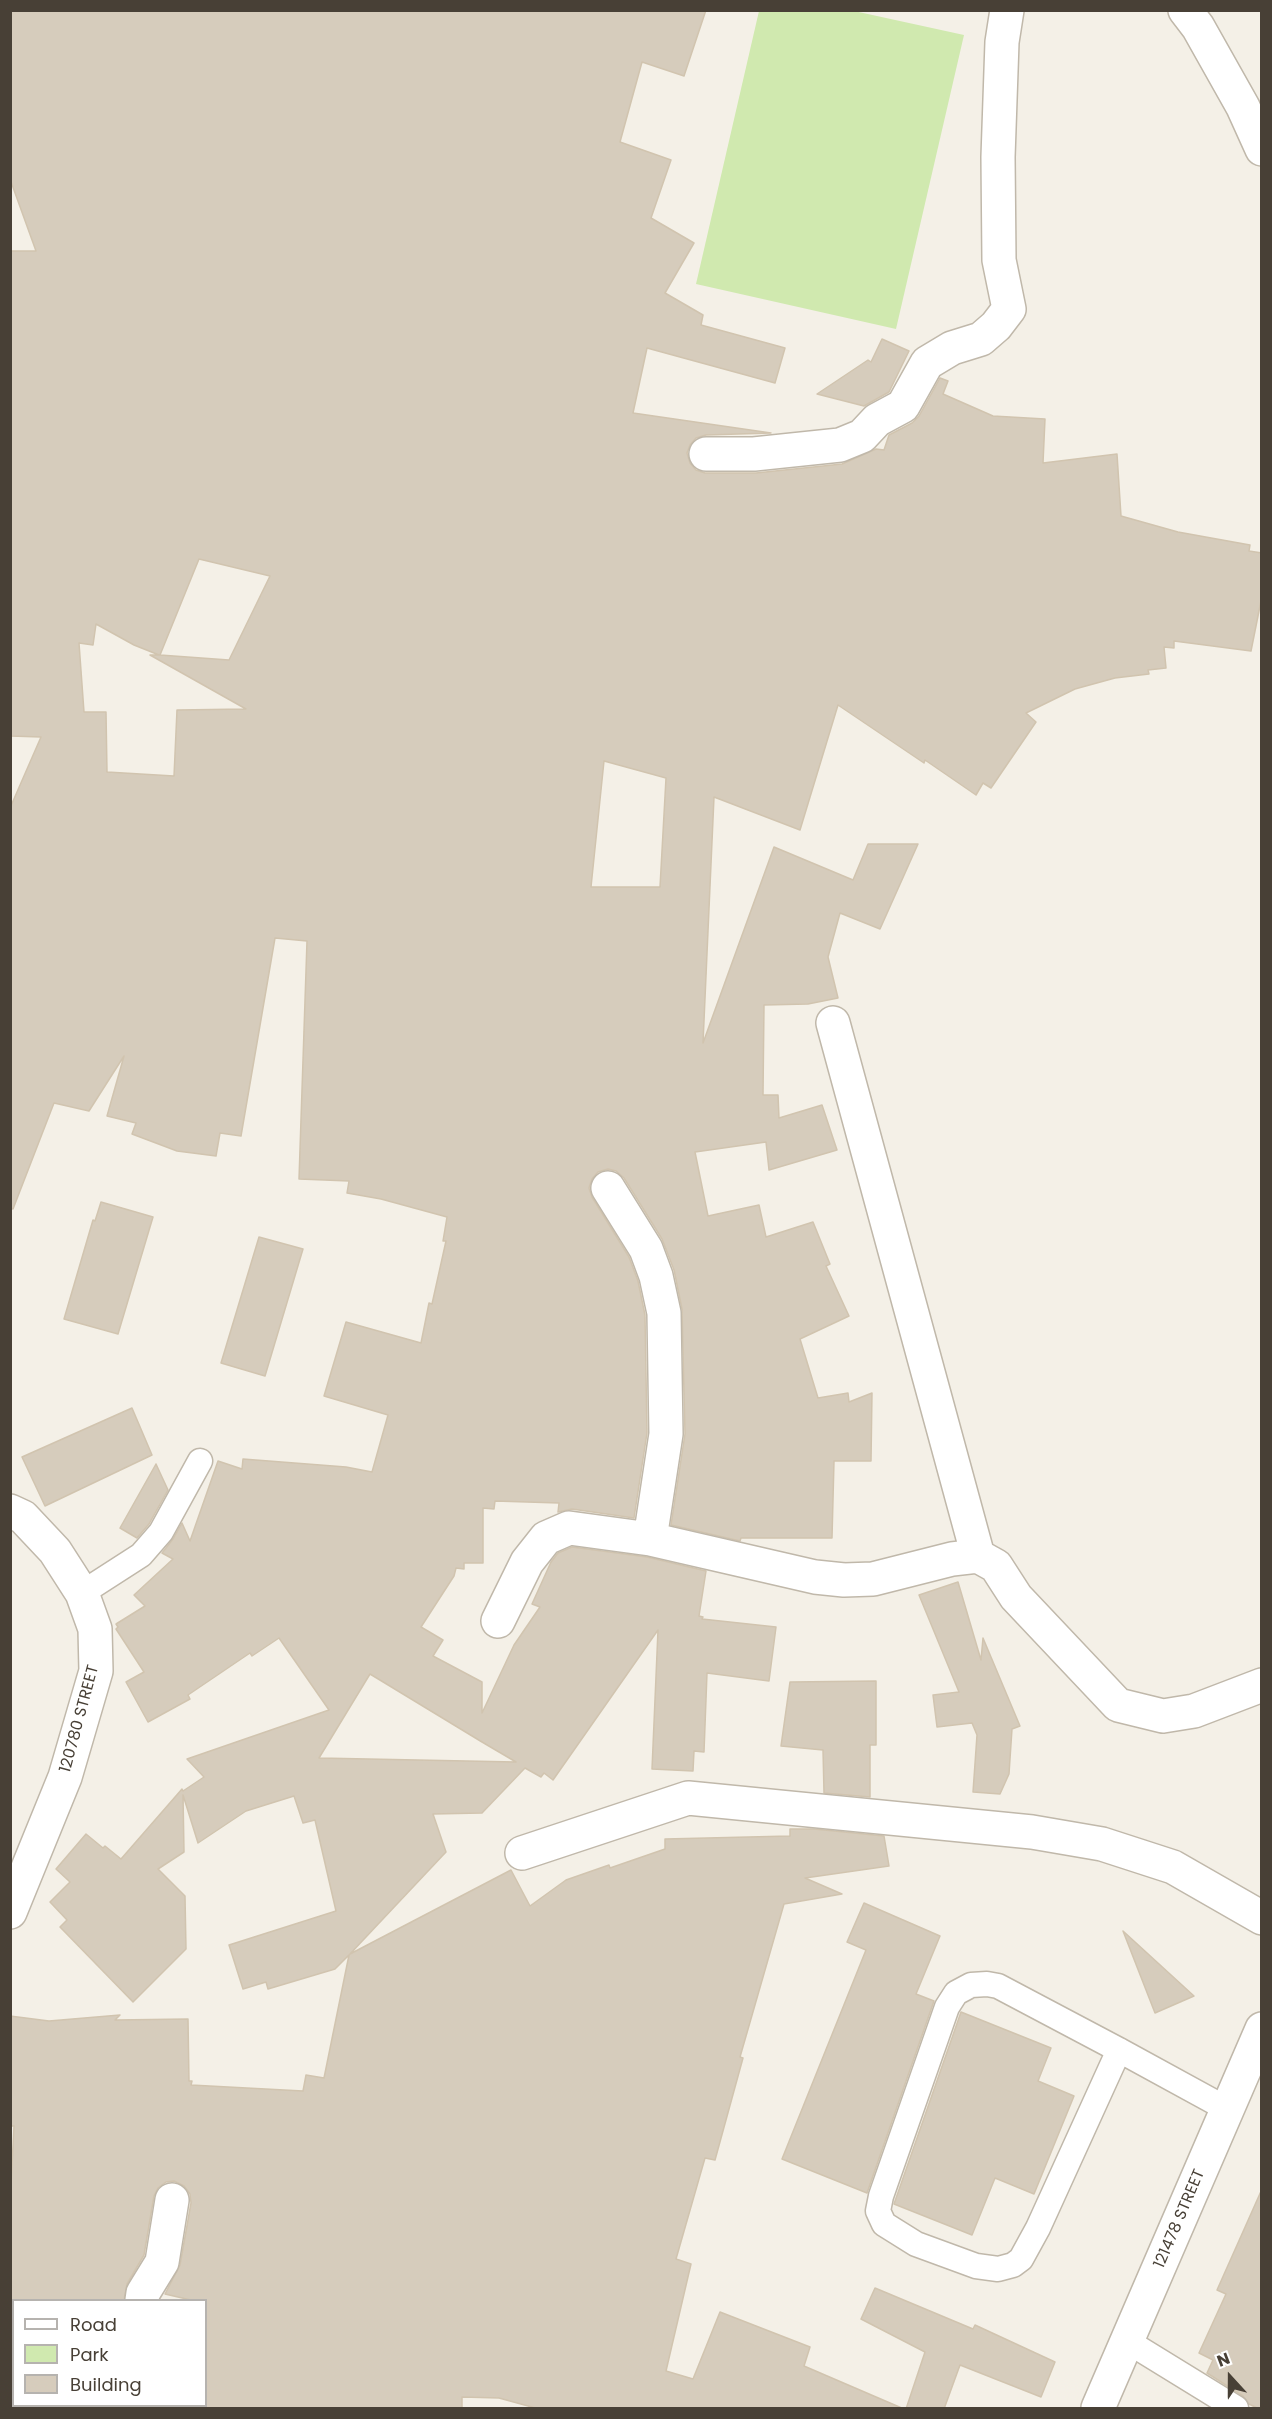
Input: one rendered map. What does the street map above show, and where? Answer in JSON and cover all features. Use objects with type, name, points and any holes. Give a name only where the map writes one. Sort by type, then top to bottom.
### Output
[{"type":"street","points":[[706,454],[754,454],[840,445],[862,436],[877,420],[903,406],[927,363],[952,348],[981,339],[996,326],[1009,309],[999,260],[998,158],[1002,42],[1007,10]]},
{"type":"street","points":[[1185,10],[1198,27],[1243,107],[1262,148]]},
{"type":"street","points":[[833,1023],[978,1556]]},
{"type":"street","points":[[608,1188],[646,1249],[656,1276],[664,1312],[666,1434],[650,1539]]},
{"type":"street","name":"120780 STREET","points":[[10,1512],[23,1517],[55,1551],[82,1593],[95,1629],[96,1671],[65,1777],[10,1912]]},
{"type":"street","points":[[498,1621],[527,1562],[546,1538],[568,1528],[650,1539],[815,1577],[844,1580],[873,1579],[952,1559],[978,1556],[996,1566],[1016,1598],[1118,1705],[1163,1716],[1194,1711],[1262,1685]]},
{"type":"street","points":[[522,1853],[688,1798],[699,1798],[1032,1832],[1102,1844],[1173,1867],[1262,1918]]},
{"type":"street","name":"121478 STREET","points":[[1098,2409],[1262,2029]]},
{"type":"street","points":[[142,2299],[143,2293],[162,2262],[172,2200]]},
{"type":"lane","points":[[82,1593],[141,1555],[161,1532],[201,1461]]},
{"type":"lane","points":[[1119,2050],[1038,2228],[1021,2259],[1013,2265],[998,2269],[976,2266],[916,2244],[884,2224],[878,2211],[880,2196],[947,2007],[956,1993],[963,1988],[979,1983],[998,1986],[1119,2050],[1227,2109]]},
{"type":"lane","points":[[1127,2342],[1236,2409]]},
{"type":"green space","points":[[759,11],[854,11],[964,35],[896,329],[696,284]]},
{"type":"building","points":[[10,10],[706,10],[684,76],[642,62],[620,142],[671,160],[651,218],[694,243],[665,293],[703,315],[701,325],[785,348],[775,383],[647,348],[633,413],[771,433],[706,435],[696,438],[687,453],[690,463],[696,470],[705,473],[756,473],[842,464],[876,449],[884,450],[889,435],[912,423],[919,416],[940,378],[948,381],[943,394],[993,416],[1045,419],[1043,463],[1117,454],[1121,516],[1178,532],[1250,545],[1249,551],[1262,553],[1262,596],[1251,651],[1174,641],[1174,648],[1164,647],[1166,668],[1148,670],[1149,674],[1115,678],[1075,689],[1026,713],[1036,722],[991,788],[983,783],[976,795],[838,705],[800,830],[714,797],[703,1043],[774,847],[853,880],[868,844],[918,844],[880,929],[840,913],[828,957],[838,998],[808,1004],[764,1005],[763,1095],[778,1095],[779,1118],[822,1105],[837,1150],[769,1170],[766,1142],[695,1152],[708,1216],[759,1205],[766,1237],[813,1222],[830,1264],[826,1266],[849,1316],[800,1339],[818,1398],[848,1393],[849,1402],[872,1393],[871,1461],[834,1461],[832,1538],[741,1538],[740,1541],[671,1525],[685,1434],[682,1309],[674,1270],[662,1239],[624,1178],[616,1171],[608,1169],[598,1172],[589,1188],[592,1197],[629,1257],[638,1281],[645,1315],[647,1433],[634,1518],[572,1509],[558,1512],[559,1503],[495,1501],[494,1509],[483,1508],[483,1563],[464,1563],[464,1569],[456,1568],[454,1576],[421,1627],[443,1640],[433,1656],[482,1682],[482,1713],[514,1645],[540,1607],[532,1604],[551,1562],[558,1553],[572,1547],[647,1557],[706,1571],[699,1616],[703,1617],[702,1619],[776,1627],[769,1681],[707,1673],[704,1752],[694,1751],[693,1771],[652,1769],[658,1630],[553,1780],[544,1773],[541,1777],[525,1768],[482,1813],[433,1814],[446,1852],[350,1954],[511,1870],[530,1906],[566,1880],[665,1849],[665,1839],[790,1836],[790,1829],[884,1836],[889,1866],[805,1878],[842,1894],[784,1904],[740,2057],[743,2058],[715,2160],[705,2158],[676,2259],[691,2264],[666,2371],[693,2379],[720,2312],[810,2347],[804,2366],[904,2409],[539,2409],[499,2398],[462,2397],[462,2409],[206,2409],[207,2299],[186,2299],[165,2294],[180,2265],[191,2203],[190,2194],[184,2186],[174,2181],[166,2182],[158,2188],[154,2196],[144,2255],[127,2284],[124,2299],[12,2299],[10,2301],[10,2204],[14,2126],[10,2126],[10,2016],[49,2021],[120,2015],[115,2020],[188,2019],[189,2081],[192,2081],[191,2085],[303,2091],[306,2075],[324,2078],[349,1955],[335,1969],[268,1989],[266,1982],[243,1989],[229,1945],[336,1911],[315,1820],[303,1823],[294,1796],[246,1811],[198,1843],[183,1795],[184,1852],[158,1869],[185,1896],[186,1949],[133,2002],[60,1927],[67,1920],[50,1902],[70,1882],[56,1869],[86,1834],[121,1859],[182,1789],[183,1791],[204,1777],[187,1759],[329,1710],[279,1638],[252,1656],[250,1653],[188,1695],[190,1699],[148,1722],[126,1682],[144,1672],[116,1629],[118,1627],[116,1624],[145,1606],[134,1595],[173,1559],[162,1553],[182,1523],[190,1541],[218,1461],[242,1469],[243,1459],[346,1467],[372,1472],[388,1415],[324,1396],[346,1322],[421,1343],[446,1241],[443,1241],[447,1217],[381,1199],[347,1193],[349,1181],[299,1179],[307,941],[275,938],[241,1136],[220,1133],[216,1156],[177,1151],[132,1134],[136,1123],[107,1116],[124,1056],[89,1111],[54,1103],[13,1209],[10,1208],[10,808],[41,737],[10,736],[10,251],[36,251],[10,179]],"holes":[[[199,559],[270,576],[229,660],[160,655]],[[96,624],[134,645],[159,655],[150,655],[246,709],[177,710],[174,776],[107,772],[106,712],[84,712],[79,643],[93,645]],[[604,761],[666,778],[660,887],[591,887]],[[370,1674],[516,1762],[319,1758]]]},
{"type":"building","points":[[882,339],[909,351],[889,392],[864,406],[817,394],[868,360],[871,362]]},
{"type":"building","points":[[101,1202],[153,1217],[118,1334],[64,1319],[93,1220],[95,1221]]},
{"type":"building","points":[[259,1237],[303,1249],[265,1376],[221,1363]]},
{"type":"building","points":[[132,1408],[152,1455],[45,1506],[22,1457]]},
{"type":"building","points":[[156,1464],[168,1490],[149,1524],[137,1538],[120,1528]]},
{"type":"building","points":[[958,1582],[981,1660],[983,1638],[1020,1726],[1012,1729],[1009,1774],[1000,1794],[973,1792],[977,1735],[972,1723],[937,1727],[933,1695],[959,1692],[919,1595]]},
{"type":"building","points":[[876,1681],[876,1745],[870,1745],[870,1797],[824,1793],[823,1750],[781,1746],[790,1682]]},
{"type":"building","points":[[864,1903],[940,1936],[916,1994],[934,2001],[867,2193],[782,2159],[866,1950],[847,1942]]},
{"type":"building","points":[[1123,1931],[1194,1996],[1155,2013]]},
{"type":"building","points":[[961,2012],[1051,2048],[1038,2081],[1074,2096],[1034,2194],[995,2178],[972,2235],[894,2204]]},
{"type":"building","points":[[1262,2189],[1262,2409],[1259,2409],[1207,2373],[1213,2360],[1199,2353],[1226,2294],[1217,2290]]},
{"type":"building","points":[[875,2288],[973,2329],[975,2325],[1055,2362],[1041,2397],[960,2365],[944,2409],[906,2409],[925,2352],[861,2319]]}]
